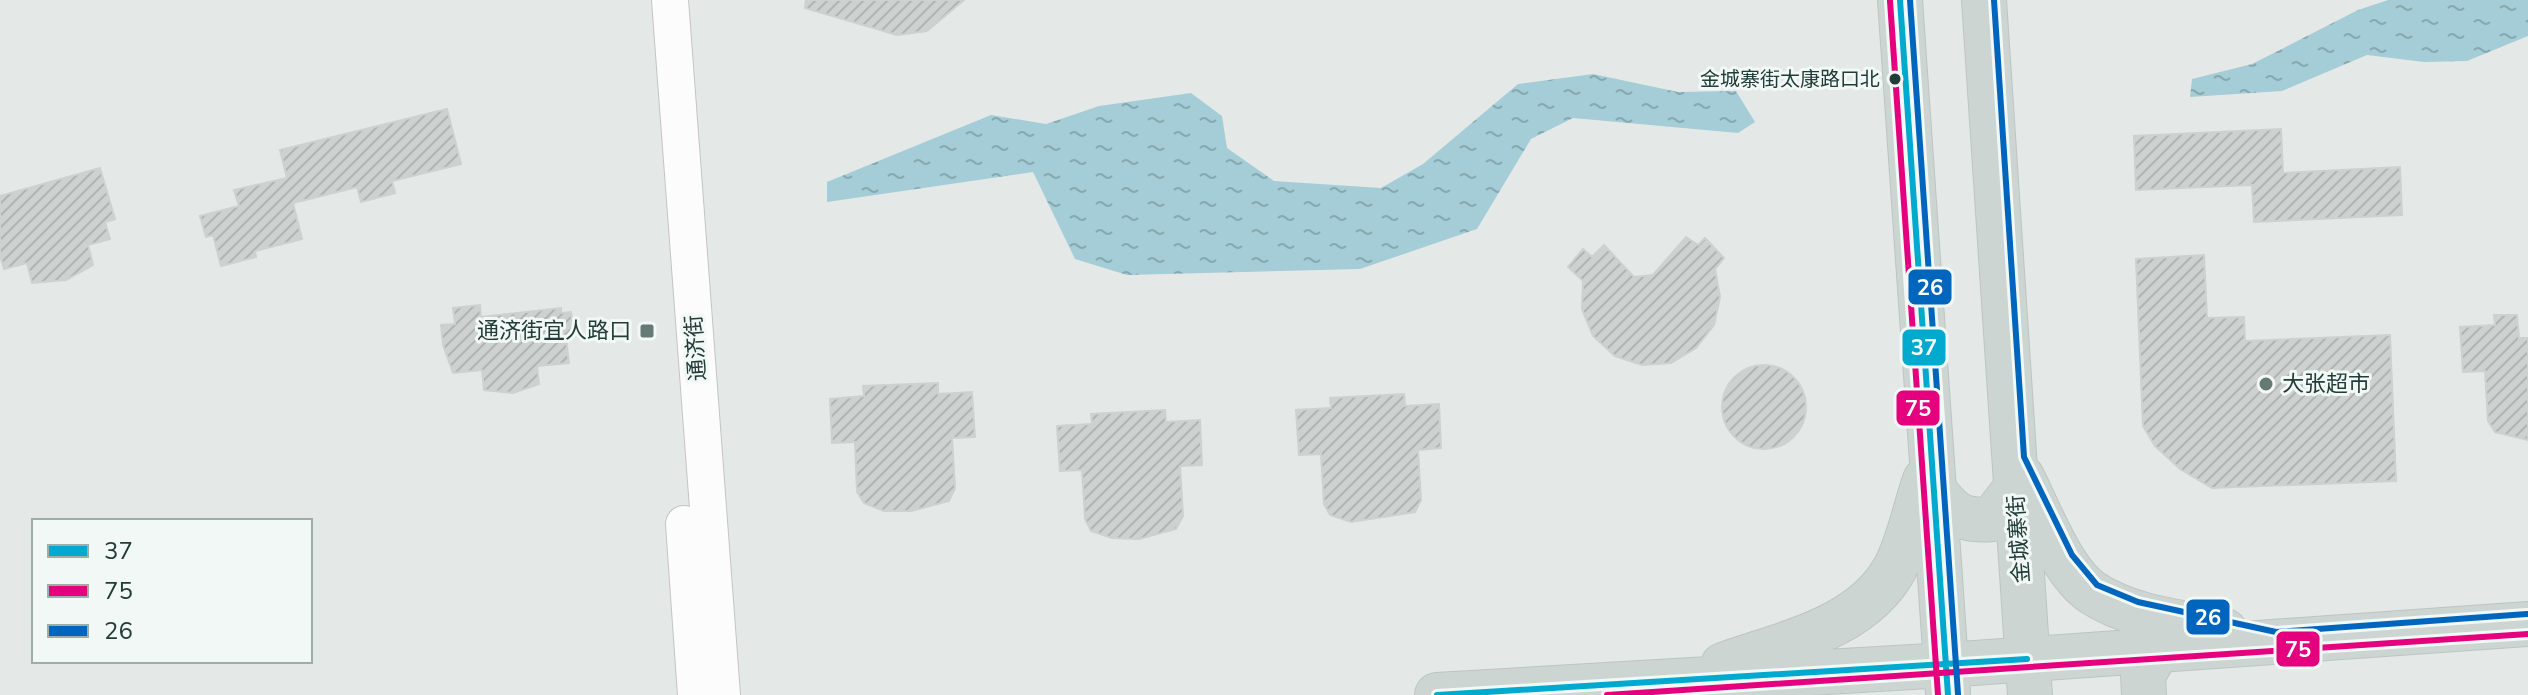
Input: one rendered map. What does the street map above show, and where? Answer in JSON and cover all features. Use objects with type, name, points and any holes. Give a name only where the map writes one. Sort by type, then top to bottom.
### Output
[{"type":"main road","points":[[1900,0],[1947,680]]},
{"type":"main road","name":"金城寨街","points":[[1984,0],[2028,677]]},
{"type":"main road","points":[[1933,475],[1954,516],[1972,521],[1992,519],[2015,474]]},
{"type":"main road","points":[[2015,474],[2064,560],[2091,593],[2135,612],[2275,642]]},
{"type":"main road","points":[[1679,681],[1834,624],[1870,601],[1895,567],[1933,475]]},
{"type":"main road","points":[[1437,695],[1679,681],[1832,684],[2028,677],[2158,650],[2528,624]]},
{"type":"main road","points":[[2144,695],[2143,675],[2158,650]]},
{"type":"street","name":"通济街","points":[[649,0],[696,695]]},
{"type":"street","name":"通济街","points":[[670,0],[722,695]]},
{"type":"water","points":[[2388,0],[2528,0],[2528,36],[2467,61],[2424,62],[2367,55],[2282,91],[2190,97],[2192,79],[2252,64],[2358,10]]},
{"type":"water","points":[[1593,74],[1678,92],[1736,91],[1755,122],[1738,133],[1573,118],[1531,139],[1477,229],[1360,269],[1127,275],[1075,259],[1033,172],[827,202],[827,182],[991,115],[1046,124],[1099,106],[1191,93],[1222,116],[1227,148],[1274,181],[1381,188],[1423,164],[1518,84]]},
{"type":"building","points":[[806,0],[964,0],[927,31],[897,35],[805,8]]},
{"type":"building","points":[[447,109],[461,164],[392,181],[395,193],[361,202],[357,187],[293,203],[302,239],[255,251],[256,257],[221,266],[213,235],[206,237],[200,216],[239,206],[234,190],[287,178],[280,150]]},
{"type":"building","points":[[2281,129],[2283,173],[2400,167],[2402,215],[2254,222],[2252,185],[2136,190],[2134,136]]},
{"type":"building","points":[[100,168],[115,219],[105,222],[110,239],[88,245],[93,265],[66,280],[32,283],[27,263],[4,269],[0,255],[0,196]]},
{"type":"building","points":[[1686,237],[1698,245],[1705,238],[1724,258],[1715,269],[1720,297],[1714,325],[1696,348],[1671,363],[1642,365],[1615,356],[1593,336],[1582,309],[1583,281],[1568,267],[1583,249],[1592,257],[1604,245],[1634,277],[1653,275]]},
{"type":"building","name":"大张超市","points":[[2204,255],[2207,318],[2244,317],[2245,341],[2390,335],[2396,481],[2212,488],[2180,469],[2155,446],[2143,426],[2136,259]]},
{"type":"building","points":[[480,305],[481,317],[561,308],[561,313],[571,312],[574,337],[566,338],[569,363],[537,366],[539,384],[513,393],[484,390],[482,370],[453,373],[443,345],[441,325],[455,324],[453,308]]},
{"type":"building","points":[[2494,315],[2517,315],[2519,338],[2528,338],[2528,440],[2495,432],[2488,421],[2485,371],[2463,372],[2460,327],[2495,325]]},
{"type":"building","points":[[1764,365],[1780,368],[1794,377],[1803,391],[1806,407],[1803,423],[1794,437],[1780,446],[1764,449],[1748,446],[1734,437],[1725,423],[1722,407],[1725,391],[1734,377],[1748,368]]},
{"type":"building","points":[[938,383],[938,394],[972,392],[975,437],[952,438],[955,488],[949,501],[911,511],[884,511],[864,503],[857,492],[855,442],[832,443],[830,399],[864,396],[863,386]]},
{"type":"building","points":[[1404,394],[1405,406],[1439,404],[1441,448],[1418,450],[1421,500],[1415,512],[1351,522],[1330,515],[1324,504],[1321,454],[1299,455],[1296,410],[1331,408],[1330,398]]},
{"type":"building","points":[[1165,410],[1166,422],[1200,420],[1202,465],[1180,466],[1183,516],[1176,529],[1139,539],[1112,538],[1091,531],[1085,519],[1082,470],[1060,471],[1057,426],[1092,424],[1091,414]]},
{"type":"transit line","name":"37","points":[[1900,0],[1948,695]]},
{"type":"transit line","name":"26","points":[[1910,0],[1958,694]]},
{"type":"transit line","name":"26","points":[[1994,0],[2024,457],[2072,555],[2097,585],[2138,602],[2276,632],[2527,614]]},
{"type":"transit line","name":"75","points":[[1890,1],[1938,695]]},
{"type":"transit line","name":"75","points":[[1607,695],[2528,634]]},
{"type":"transit line","name":"37","points":[[1437,695],[2027,659]]},
{"type":"place","name":"金城寨街太康路口北","points":[[1895,79]]},
{"type":"place","name":"通济街宜人路口","points":[[647,331]]},
{"type":"place","name":"大张超市","points":[[2266,384]]}]
